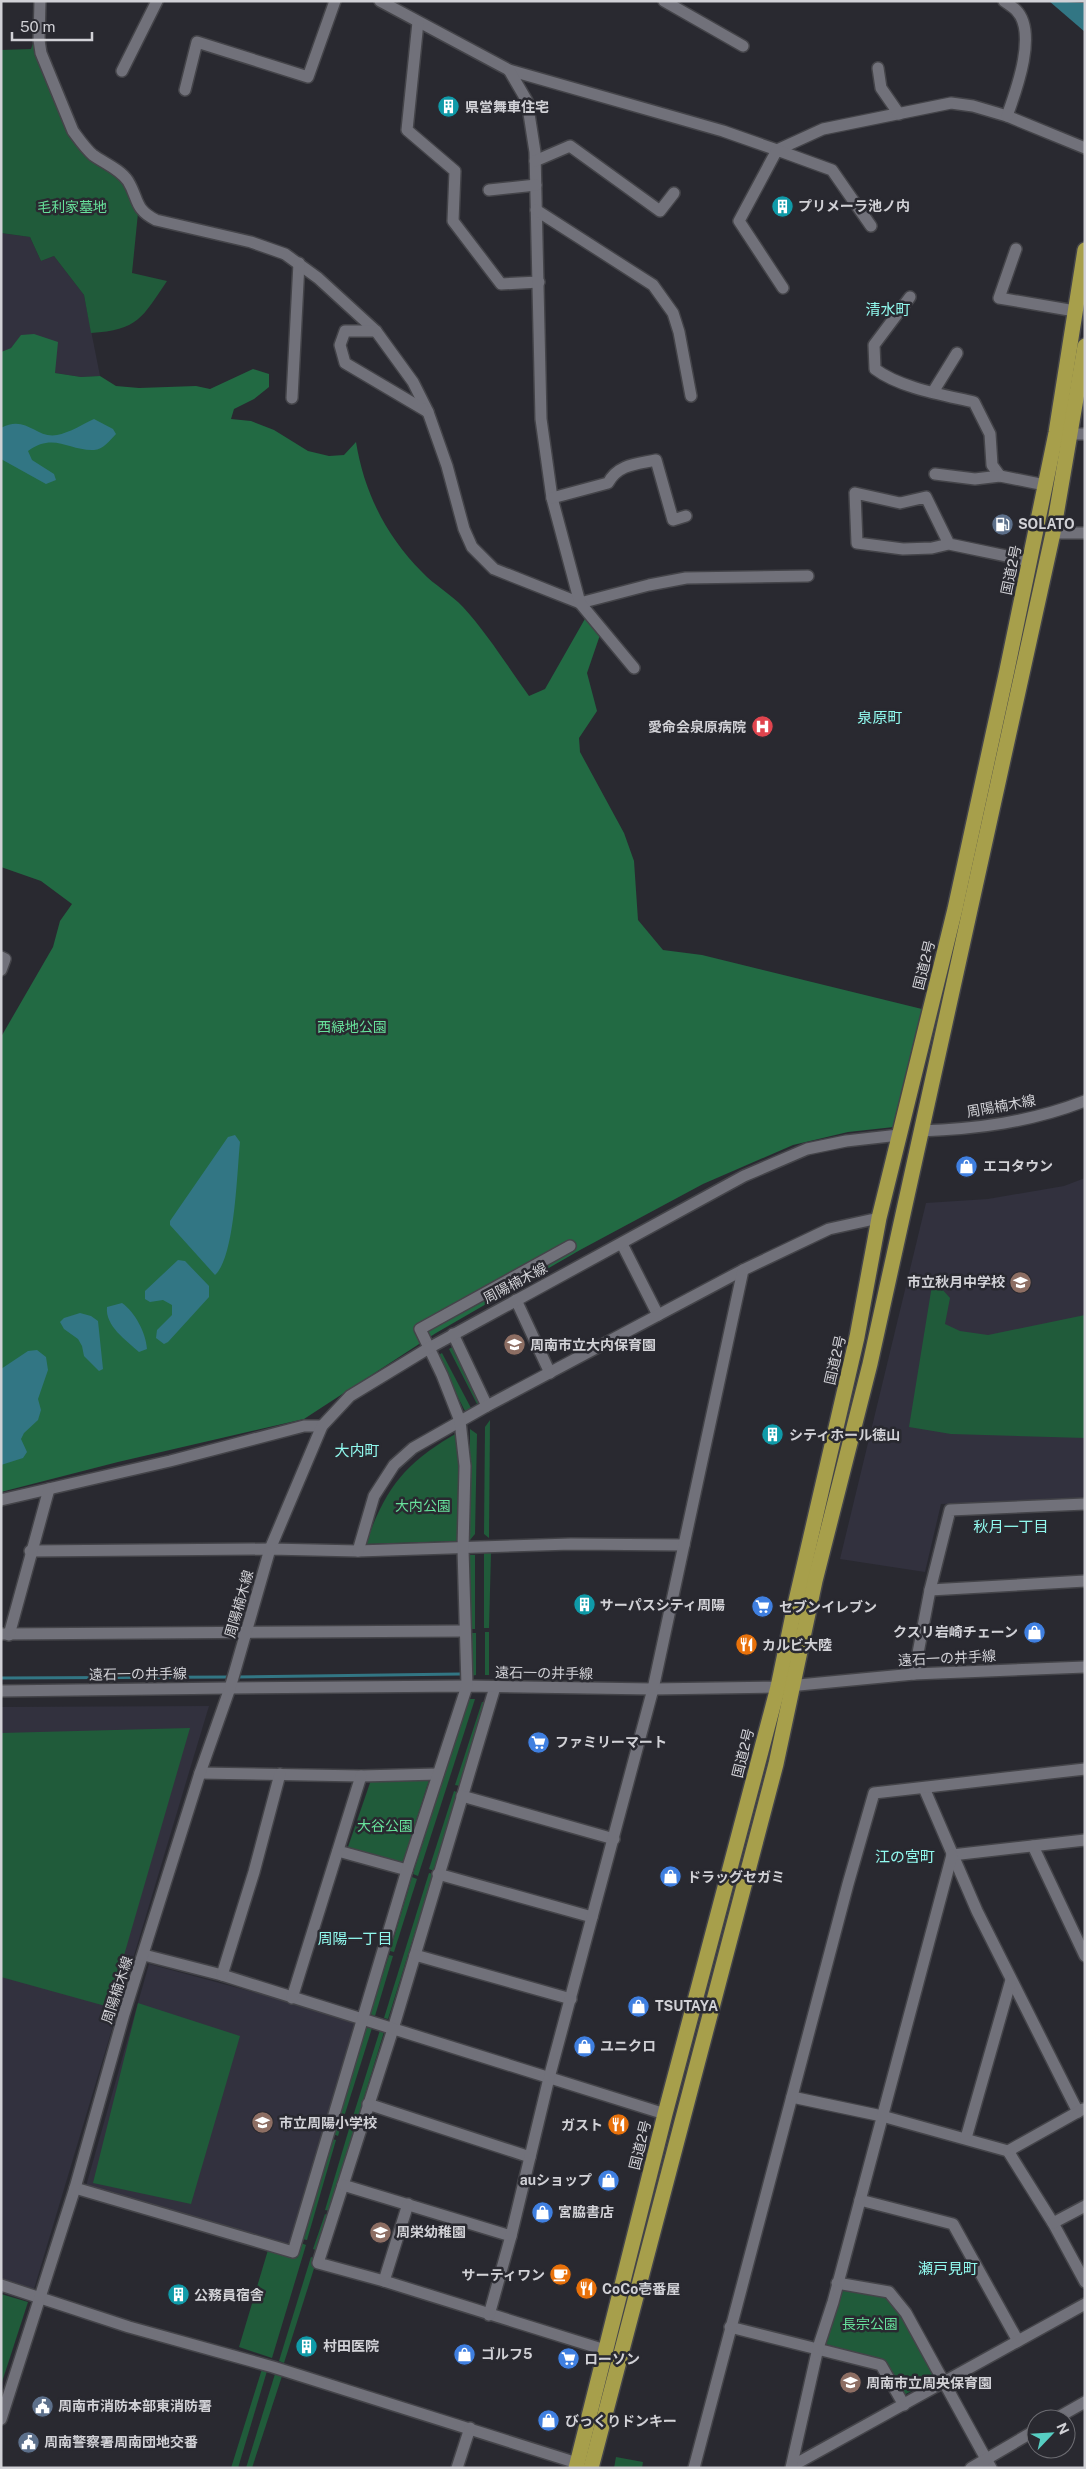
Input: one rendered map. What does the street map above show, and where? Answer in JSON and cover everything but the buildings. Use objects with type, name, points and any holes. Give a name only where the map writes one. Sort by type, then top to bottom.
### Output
[{"type":"highway","name":"国道2号","points":[[581,2466],[605,2350],[665,2114],[778,1687],[795,1605],[857,1338],[879,1218],[955,909],[1045,485],[1070,434],[1075,311],[1085,250]]},
{"type":"highway","name":"国道2号","points":[[581,2466],[776,1764],[815,1581],[870,1364],[920,1130],[947,1021],[973,891],[998,791],[1053,533],[1085,346]]},
{"type":"street","points":[[40,1],[39,40],[41,53],[73,131],[92,154],[127,180],[139,208],[144,214],[156,220],[251,242],[285,254],[299,263],[376,331],[408,376],[428,412],[472,547],[494,568],[580,603],[649,585],[686,578],[808,576]]},
{"type":"street","points":[[122,71],[157,1]]},
{"type":"street","points":[[185,90],[197,42],[308,77],[335,1]]},
{"type":"street","points":[[380,1],[509,70],[723,131],[832,170],[871,226]]},
{"type":"street","points":[[664,1],[743,46]]},
{"type":"street","points":[[1004,1],[1018,11],[1026,30],[1020,76],[1007,116]]},
{"type":"street","points":[[418,22],[407,130],[454,171],[453,221],[502,284],[539,282]]},
{"type":"street","points":[[878,68],[881,88],[899,114]]},
{"type":"street","points":[[509,70],[528,101],[535,161],[541,419],[552,498],[580,603],[634,668]]},
{"type":"street","points":[[783,288],[739,221],[777,150],[822,129],[951,103],[973,106],[1007,116],[1085,148]]},
{"type":"street","points":[[535,161],[570,146],[660,211],[674,193]]},
{"type":"street","points":[[489,190],[536,185]]},
{"type":"street","points":[[536,210],[653,285],[673,313],[679,332],[691,396]]},
{"type":"street","points":[[1016,249],[999,298],[1075,311]]},
{"type":"street","points":[[292,398],[299,263]]},
{"type":"street","points":[[910,297],[874,345],[875,369],[885,376],[933,392],[974,402],[990,434],[992,465],[1000,476]]},
{"type":"street","points":[[376,331],[345,332],[340,345],[345,363],[428,412]]},
{"type":"street","points":[[933,392],[957,353]]},
{"type":"street","points":[[552,498],[608,483],[612,475],[622,467],[656,460],[673,520],[686,516]]},
{"type":"street","points":[[934,474],[975,479],[1000,476],[1045,485]]},
{"type":"street","points":[[949,544],[926,497],[900,503],[855,493],[857,543],[903,549],[932,548],[949,544],[1030,561]]},
{"type":"street","points":[[1053,533],[1085,533]]},
{"type":"street","points":[[1,957],[5,959],[1,970]]},
{"type":"street","name":"周陽楠木線","points":[[920,1130],[981,1127],[1014,1122],[1085,1101]]},
{"type":"street","name":"周陽楠木線","points":[[1,2419],[38,2298],[75,2188],[124,2014],[200,1773],[230,1686],[270,1549],[322,1426],[350,1396],[429,1348],[744,1176],[807,1149],[846,1140],[899,1135]]},
{"type":"street","points":[[358,1551],[374,1496],[394,1465],[414,1448],[486,1406],[743,1270],[829,1228],[879,1218]]},
{"type":"street","points":[[622,1244],[658,1315]]},
{"type":"street","points":[[75,2188],[293,2252],[407,1870],[467,1686],[463,1549],[465,1466],[460,1421],[420,1329],[570,1246]]},
{"type":"street","points":[[489,2315],[511,2236],[549,2078],[653,1689],[743,1270]]},
{"type":"street","points":[[516,1300],[550,1373]]},
{"type":"street","points":[[453,1334],[486,1406]]},
{"type":"street","points":[[1,1500],[170,1462],[304,1426],[322,1426]]},
{"type":"street","points":[[49,1489],[5,1634],[465,1631]]},
{"type":"street","points":[[914,1674],[930,1590],[950,1510],[1085,1504]]},
{"type":"street","points":[[30,1551],[270,1549],[358,1551],[571,1544],[684,1545]]},
{"type":"street","points":[[930,1590],[1085,1581]]},
{"type":"street","name":"遠石一の井手線","points":[[1,1691],[230,1686],[467,1686],[653,1689],[778,1687],[914,1674],[1085,1667]]},
{"type":"street","points":[[495,1687],[393,2029],[318,2263],[384,2281],[605,2350]]},
{"type":"street","points":[[694,2468],[730,2327],[874,1793],[1085,1769]]},
{"type":"street","points":[[200,1773],[361,1776],[438,1774]]},
{"type":"street","points":[[222,1975],[254,1872],[280,1774]]},
{"type":"street","points":[[292,1998],[361,1776]]},
{"type":"street","points":[[924,1788],[952,1854],[1011,1980],[1081,2110],[1008,2151]]},
{"type":"street","points":[[462,1796],[614,1839]]},
{"type":"street","points":[[952,1854],[1085,1840]]},
{"type":"street","points":[[1033,1846],[1085,1956]]},
{"type":"street","points":[[338,1851],[407,1870]]},
{"type":"street","points":[[792,2467],[818,2348],[860,2200],[952,1854]]},
{"type":"street","points":[[438,1874],[592,1917]]},
{"type":"street","points":[[415,1954],[571,1999]]},
{"type":"street","points":[[144,1955],[222,1975],[665,2114]]},
{"type":"street","points":[[966,2138],[1011,1980]]},
{"type":"street","points":[[792,2097],[882,2116],[1008,2151],[1054,2223],[1085,2282]]},
{"type":"street","points":[[368,2104],[530,2157]]},
{"type":"street","points":[[344,2185],[511,2236]]},
{"type":"street","points":[[860,2200],[953,2224],[1018,2342]]},
{"type":"street","points":[[384,2281],[408,2204]]},
{"type":"street","points":[[1054,2223],[1085,2206]]},
{"type":"street","points":[[837,2283],[889,2292],[906,2313],[988,2463]]},
{"type":"street","points":[[1,2285],[38,2298],[470,2428],[581,2466]]},
{"type":"street","points":[[792,2467],[904,2405],[943,2381],[1085,2304]]},
{"type":"street","points":[[730,2327],[881,2365],[904,2405]]},
{"type":"street","points":[[1073,2409],[1085,2402]]},
{"type":"street","points":[[458,2468],[470,2428]]},
{"type":"street","points":[[971,2468],[988,2463],[1026,2437]]},
{"type":"shaded area","points":[[1,233],[30,237],[41,261],[54,256],[84,295],[100,376],[81,377],[55,373],[21,336],[11,348],[1,352]]},
{"type":"shaded area","points":[[1085,1178],[1085,1501],[941,1504],[925,1572],[840,1559],[926,1203],[988,1199],[1064,1186]]},
{"type":"shaded area","points":[[209,1706],[34,2289],[1,2278],[1,1707]]},
{"type":"shaded area","points":[[149,1964],[290,2002],[357,2024],[291,2250],[86,2186]]},
{"type":"green space","name":"毛利家墓地","points":[[36,35],[72,137],[127,184],[138,213],[132,273],[167,281],[137,320],[119,329],[91,333],[84,295],[54,256],[41,261],[30,237],[1,233],[1,50],[31,49]]},
{"type":"green space","name":"西緑地公園","points":[[34,334],[58,342],[55,373],[81,377],[100,376],[116,386],[139,388],[196,386],[210,389],[253,369],[269,374],[269,387],[254,399],[234,409],[231,419],[251,421],[274,430],[308,451],[329,456],[344,455],[356,442],[371,496],[387,528],[409,558],[427,577],[458,602],[472,617],[529,696],[545,689],[586,617],[601,632],[587,673],[597,711],[579,738],[580,752],[624,833],[634,861],[638,920],[663,950],[702,955],[926,1010],[894,1127],[848,1132],[793,1145],[703,1184],[580,1250],[436,1333],[304,1419],[118,1462],[1,1492],[1,1037],[53,947],[60,921],[72,904],[41,881],[1,867],[1,352],[11,348],[21,335]]},
{"type":"green space","points":[[933,1279],[950,1298],[945,1324],[960,1331],[988,1335],[1085,1315],[1085,1438],[951,1434],[909,1427]]},
{"type":"green space","points":[[456,1345],[485,1403],[478,1406],[449,1349]]},
{"type":"green space","points":[[442,1353],[472,1410],[466,1413],[437,1356]]},
{"type":"green space","points":[[490,1420],[489,1538],[484,1534],[485,1427]]},
{"type":"green space","points":[[470,1429],[477,1434],[475,1534],[470,1540]]},
{"type":"green space","name":"大内公園","points":[[459,1432],[457,1541],[366,1544],[381,1507],[400,1478],[425,1454]]},
{"type":"green space","points":[[491,1552],[489,1628],[484,1628],[484,1553]]},
{"type":"green space","points":[[470,1555],[475,1555],[475,1629],[470,1629]]},
{"type":"green space","points":[[485,1632],[489,1632],[489,1675],[485,1675]]},
{"type":"green space","points":[[471,1633],[476,1633],[476,1675],[471,1676]]},
{"type":"green space","points":[[468,1699],[475,1699],[418,1876],[413,1874]]},
{"type":"green space","points":[[482,1702],[487,1702],[460,1786],[455,1785]]},
{"type":"green space","points":[[190,1728],[109,2007],[1,1977],[1,1733]]},
{"type":"green space","name":"大谷公園","points":[[371,1780],[429,1780],[402,1865],[348,1847]]},
{"type":"green space","points":[[454,1791],[459,1793],[434,1871],[429,1869]]},
{"type":"green space","points":[[429,1873],[433,1874],[388,2019],[384,2018]]},
{"type":"green space","points":[[412,1877],[417,1879],[394,1952],[390,1951]]},
{"type":"green space","points":[[389,1955],[393,1956],[375,2016],[370,2014]]},
{"type":"green space","points":[[138,2003],[240,2036],[191,2204],[93,2183]]},
{"type":"green space","points":[[367,2026],[372,2028],[338,2136],[333,2134]]},
{"type":"green space","points":[[380,2030],[384,2032],[355,2127],[350,2126]]},
{"type":"green space","points":[[349,2129],[354,2130],[330,2211],[325,2210]]},
{"type":"green space","points":[[332,2139],[336,2140],[307,2240],[302,2239]]},
{"type":"green space","points":[[325,2214],[329,2216],[318,2251],[313,2249]]},
{"type":"green space","points":[[301,2243],[306,2245],[272,2358],[239,2347],[268,2250],[297,2258]]},
{"type":"green space","points":[[311,2257],[317,2259],[284,2363],[279,2361]]},
{"type":"green space","name":"長宗公園","points":[[843,2288],[886,2296],[898,2309],[936,2378],[904,2395],[887,2363],[880,2359],[825,2344]]},
{"type":"green space","points":[[1,2294],[28,2302],[1,2385]]},
{"type":"green space","points":[[262,2369],[267,2371],[238,2468],[231,2468]]},
{"type":"green space","points":[[275,2374],[282,2376],[252,2468],[246,2468]]},
{"type":"green space","points":[[616,2457],[643,2462],[642,2468],[614,2468]]},
{"type":"water","points":[[1049,1],[1085,3],[1085,32]]},
{"type":"water","points":[[94,419],[113,429],[116,434],[97,450],[85,450],[61,444],[46,443],[28,451],[32,460],[54,474],[56,480],[46,484],[1,459],[1,428],[10,424],[24,425],[43,434],[57,435]]},
{"type":"water","points":[[235,1135],[240,1142],[234,1213],[227,1251],[222,1266],[215,1275],[170,1225],[170,1221],[228,1137]]},
{"type":"water","points":[[178,1260],[185,1261],[209,1286],[209,1297],[168,1342],[164,1344],[156,1338],[157,1330],[172,1315],[172,1305],[163,1300],[150,1302],[145,1299],[145,1291]]},
{"type":"water","points":[[122,1303],[139,1323],[147,1349],[139,1352],[117,1332],[109,1320],[107,1307]]},
{"type":"water","points":[[80,1313],[91,1316],[98,1321],[103,1369],[99,1371],[84,1356],[78,1339],[64,1329],[60,1322],[64,1318]]},
{"type":"water","points":[[37,1350],[46,1357],[48,1370],[38,1399],[41,1410],[38,1420],[24,1433],[21,1439],[27,1452],[23,1458],[1,1465],[1,1369],[28,1351]]},
{"type":"waterway","points":[[236,1677],[460,1674]]},
{"type":"waterway","points":[[1,1678],[230,1677]]},
{"type":"place","name":"県営舞車住宅","points":[[449,107]]},
{"type":"place","name":"プリメーラ池ノ内","points":[[782,206]]},
{"type":"place","name":"SOLATO","points":[[1002,524]]},
{"type":"place","name":"愛命会泉原病院","points":[[762,727]]},
{"type":"place","name":"エコタウン","points":[[967,1166]]},
{"type":"place","name":"市立秋月中学校","points":[[1021,1282]]},
{"type":"place","name":"周南市立大内保育園","points":[[514,1345]]},
{"type":"place","name":"シティホール徳山","points":[[773,1435]]},
{"type":"place","name":"サーパスシティ周陽","points":[[584,1605]]},
{"type":"place","name":"セブンイレブン","points":[[763,1607]]},
{"type":"place","name":"クスリ岩崎チェーン","points":[[1034,1632]]},
{"type":"place","name":"カルビ大陸","points":[[746,1645]]},
{"type":"place","name":"ファミリーマート","points":[[539,1742]]},
{"type":"place","name":"ドラッグセガミ","points":[[671,1877]]},
{"type":"place","name":"TSUTAYA","points":[[639,2006]]},
{"type":"place","name":"ユニクロ","points":[[584,2046]]},
{"type":"place","name":"市立周陽小学校","points":[[263,2123]]},
{"type":"place","name":"ガスト","points":[[619,2125]]},
{"type":"place","name":"auショップ","points":[[608,2180]]},
{"type":"place","name":"宮脇書店","points":[[542,2212]]},
{"type":"place","name":"周栄幼稚園","points":[[380,2232]]},
{"type":"place","name":"サーティワン","points":[[561,2275]]},
{"type":"place","name":"CoCo壱番屋","points":[[586,2289]]},
{"type":"place","name":"公務員宿舎","points":[[178,2295]]},
{"type":"place","name":"村田医院","points":[[307,2346]]},
{"type":"place","name":"ゴルフ5","points":[[465,2354]]},
{"type":"place","name":"ローソン","points":[[568,2359]]},
{"type":"place","name":"周南市立周央保育園","points":[[850,2383]]},
{"type":"place","name":"周南市消防本部東消防署","points":[[42,2406]]},
{"type":"place","name":"びっくりドンキー","points":[[549,2421]]},
{"type":"place","name":"周南警察署周南団地交番","points":[[28,2442]]},
{"type":"district","name":"清水町","points":[[888,310]]},
{"type":"district","name":"泉原町","points":[[880,718]]},
{"type":"district","name":"大内町","points":[[357,1451]]},
{"type":"district","name":"秋月一丁目","points":[[1011,1527]]},
{"type":"district","name":"江の宮町","points":[[905,1857]]},
{"type":"district","name":"周陽一丁目","points":[[355,1939]]},
{"type":"district","name":"瀬戸見町","points":[[948,2269]]}]
